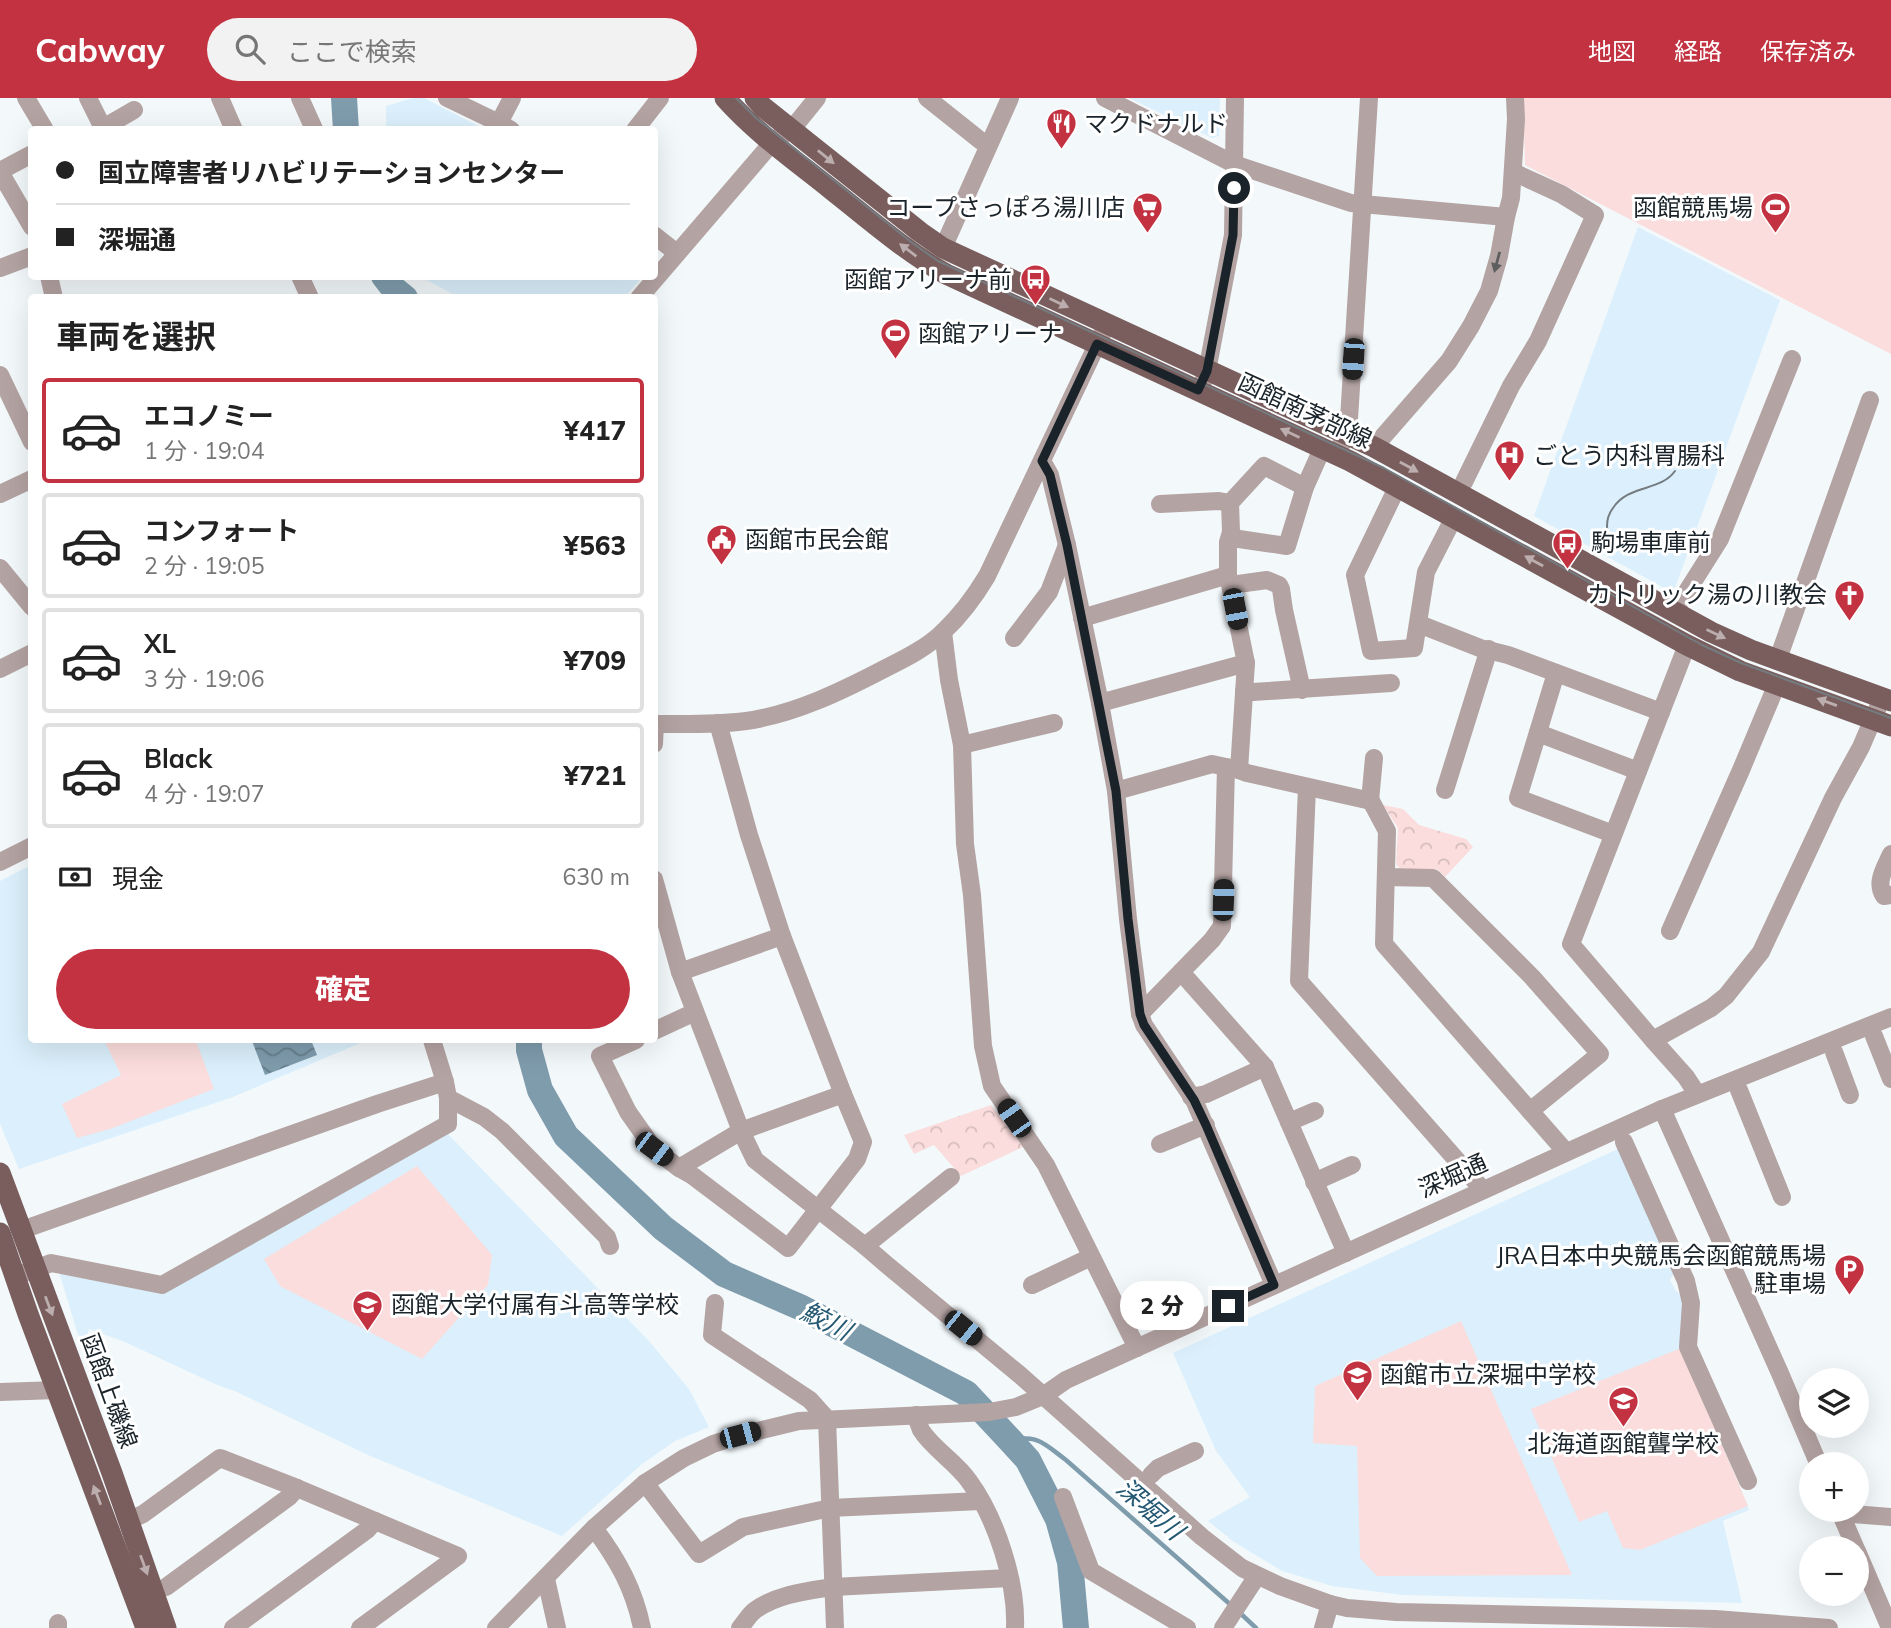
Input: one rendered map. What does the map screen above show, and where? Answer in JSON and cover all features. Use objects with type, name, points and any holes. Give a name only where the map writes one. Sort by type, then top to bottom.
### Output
[{"type":"main road","name":"函館南茅部線","points":[[725,98],[773,143],[928,264],[1198,390],[1326,456],[1365,468],[1740,671],[1882,722]]},
{"type":"main road","name":"函館南茅部線","points":[[755,98],[943,248],[1374,447],[1711,632],[1888,698]]},
{"type":"main road","name":"函館上磯線","points":[[0,1173],[22,1230],[28,1314],[145,1628]]},
{"type":"main road","name":"函館上磯線","points":[[0,1233],[26,1272],[128,1521],[166,1628]]},
{"type":"street","points":[[26,98],[43,126]]},
{"type":"street","points":[[88,98],[102,126]]},
{"type":"street","points":[[220,98],[232,126]]},
{"type":"street","points":[[300,98],[317,125]]},
{"type":"street","points":[[447,98],[505,126],[512,98]]},
{"type":"street","points":[[638,126],[660,98]]},
{"type":"street","points":[[658,276],[773,143],[792,130],[817,98]]},
{"type":"street","points":[[927,98],[981,141]]},
{"type":"street","points":[[943,248],[1010,98]]},
{"type":"street","points":[[1105,98],[1234,164],[1351,203],[1506,217]]},
{"type":"street","points":[[1198,390],[1207,371],[1233,235],[1235,98]]},
{"type":"street","points":[[1231,536],[1239,540],[1287,546],[1305,487],[1326,456],[1348,435],[1369,98]]},
{"type":"street","points":[[1374,447],[1449,361],[1489,291],[1511,198],[1517,119],[1515,98]]},
{"type":"street","points":[[108,126],[134,110]]},
{"type":"street","points":[[28,156],[0,172],[28,221]]},
{"type":"street","points":[[1464,482],[1511,386],[1538,341],[1595,215],[1561,194],[1513,172]]},
{"type":"street","points":[[658,238],[677,253]]},
{"type":"street","points":[[0,268],[28,258]]},
{"type":"street","points":[[642,294],[654,280]]},
{"type":"street","points":[[658,724],[718,723],[767,717],[811,703],[896,663],[943,632],[963,612],[987,576],[1107,325]]},
{"type":"street","points":[[1674,612],[1720,539],[1792,359]]},
{"type":"street","points":[[0,375],[28,434]]},
{"type":"street","points":[[1778,659],[1870,400]]},
{"type":"street","points":[[1042,461],[1050,475],[1067,545],[1116,791],[1140,1014],[1144,1025],[1206,1125],[1274,1285]]},
{"type":"street","points":[[1140,1014],[1212,940],[1222,926],[1233,768],[1246,663],[1229,580],[1230,503],[1264,466],[1305,487]]},
{"type":"street","points":[[0,494],[28,481]]},
{"type":"street","points":[[1392,496],[1355,575],[1371,651],[1414,648],[1426,572],[1449,527]]},
{"type":"street","points":[[1160,504],[1219,501],[1230,503]]},
{"type":"street","points":[[1014,638],[1049,592],[1067,545]]},
{"type":"street","points":[[0,568],[28,602]]},
{"type":"street","points":[[1082,618],[1229,580],[1267,580],[1279,584],[1281,590],[1302,690]]},
{"type":"street","points":[[1419,624],[1661,712]]},
{"type":"street","points":[[943,632],[962,745],[965,844],[972,895],[983,1046],[989,1076],[992,1086],[1046,1164],[1137,1348]]},
{"type":"street","points":[[1688,645],[1571,944],[1686,1077],[1697,1094]]},
{"type":"street","points":[[1444,790],[1489,649]]},
{"type":"street","points":[[0,669],[28,655]]},
{"type":"street","points":[[1100,703],[1246,663]]},
{"type":"street","points":[[1556,673],[1518,798],[1613,834]]},
{"type":"street","points":[[1244,691],[1302,690],[1391,683]]},
{"type":"street","points":[[1670,931],[1777,684]]},
{"type":"street","points":[[1653,1040],[1711,1008],[1726,996],[1752,965],[1768,939],[1833,798],[1861,747],[1882,722],[1888,698]]},
{"type":"street","points":[[628,1043],[600,1056],[628,1112],[654,1149],[788,1248],[858,1159],[863,1142],[782,936],[749,835],[718,723]]},
{"type":"street","points":[[962,745],[1054,723]]},
{"type":"street","points":[[1538,733],[1639,771]]},
{"type":"street","points":[[1374,758],[1370,801],[1387,831],[1384,944],[1566,1152]]},
{"type":"street","points":[[1116,791],[1212,764],[1370,801]]},
{"type":"street","points":[[1307,788],[1300,981],[1483,1190]]},
{"type":"street","points":[[0,862],[28,848]]},
{"type":"street","points":[[1891,854],[1879,884],[1884,896],[1891,895]]},
{"type":"street","points":[[1386,877],[1433,878],[1532,977],[1600,1054],[1531,1111]]},
{"type":"street","points":[[658,893],[680,972],[741,1131],[755,1160],[866,1246],[1043,1396],[1222,1554],[1257,1576],[1347,1608],[1582,1622],[1715,1619],[1829,1628]]},
{"type":"street","points":[[680,972],[782,936]]},
{"type":"street","points":[[1181,972],[1265,1067],[1346,1253]]},
{"type":"street","points":[[658,1029],[695,1012]]},
{"type":"street","name":"深堀通","points":[[496,1628],[594,1528],[645,1483],[684,1458],[713,1444],[799,1420],[989,1412],[1016,1407],[1043,1396],[1066,1380],[1662,1109],[1891,1017]]},
{"type":"street","points":[[1874,1036],[1891,1079]]},
{"type":"street","points":[[26,1272],[51,1263],[162,1285],[449,1124],[447,1090],[433,1043]]},
{"type":"street","points":[[1833,1052],[1850,1095]]},
{"type":"street","points":[[1191,1097],[1206,1094],[1265,1067]]},
{"type":"street","points":[[22,1230],[377,1104],[447,1090],[515,1143],[607,1237],[610,1246]]},
{"type":"street","points":[[1739,1090],[1782,1197]]},
{"type":"street","points":[[679,1168],[741,1131],[843,1094]]},
{"type":"street","points":[[1662,1109],[1813,1452]]},
{"type":"street","points":[[1289,1122],[1315,1111]]},
{"type":"street","points":[[1160,1144],[1206,1125]]},
{"type":"street","points":[[1624,1142],[1686,1281],[1691,1303],[1688,1347],[1748,1481]]},
{"type":"street","points":[[1314,1182],[1352,1165]]},
{"type":"street","points":[[866,1246],[951,1177]]},
{"type":"street","points":[[1032,1285],[1091,1257]]},
{"type":"street","points":[[715,1304],[712,1335],[810,1400],[827,1419],[835,1628]]},
{"type":"street","points":[[0,1392],[57,1390]]},
{"type":"street","points":[[916,1415],[921,1429],[970,1481],[991,1521],[1012,1589],[1015,1628]]},
{"type":"street","points":[[1151,1475],[1158,1468],[1195,1451]]},
{"type":"street","points":[[128,1521],[143,1514],[220,1458],[458,1556],[360,1628]]},
{"type":"street","points":[[645,1483],[699,1554],[743,1527],[830,1508],[980,1501]]},
{"type":"street","points":[[166,1587],[289,1497],[297,1488]]},
{"type":"street","points":[[1063,1497],[1091,1571],[1187,1628]]},
{"type":"street","points":[[1869,1515],[1891,1517]]},
{"type":"street","points":[[233,1628],[368,1530],[375,1521]]},
{"type":"street","points":[[594,1528],[619,1565],[636,1602],[642,1628]]},
{"type":"street","points":[[1232,1615],[1257,1576]]},
{"type":"street","points":[[740,1628],[753,1612],[776,1599],[833,1587],[1009,1578]]},
{"type":"street","points":[[546,1579],[558,1628]]},
{"type":"street","points":[[1869,1580],[1890,1628]]},
{"type":"street","points":[[1323,1628],[1330,1604]]},
{"type":"shaded area","points":[[413,98],[424,98],[478,126],[386,126],[386,106]]},
{"type":"shaded area","points":[[1129,98],[1220,98],[1219,136],[1212,138]]},
{"type":"shaded area","points":[[1638,227],[1780,300],[1673,593],[1534,516]]},
{"type":"shaded area","points":[[427,280],[639,280],[627,294],[452,294]]},
{"type":"shaded area","points":[[28,867],[28,1043],[361,1043],[233,1097],[19,1169],[0,1124],[0,881]]},
{"type":"shaded area","name":"函館大学付属有斗高等学校","points":[[445,1131],[649,1341],[689,1389],[709,1427],[675,1441],[642,1464],[562,1536],[368,1455],[125,1342],[89,1329],[87,1338],[78,1335],[60,1275],[60,1269],[162,1290]]},
{"type":"shaded area","points":[[1620,1148],[1676,1271],[1670,1280],[1680,1294],[1683,1305],[1682,1347],[1749,1510],[1723,1521],[1742,1603],[1403,1595],[1332,1586],[1282,1571],[1234,1542],[1208,1521],[1250,1497],[1216,1451],[1173,1353]]},
{"type":"green space","name":"函館競馬場","points":[[1523,98],[1891,98],[1891,354],[1525,165]]},
{"type":"green space","points":[[1383,805],[1403,809],[1419,825],[1466,839],[1473,847],[1445,877],[1437,869],[1401,870],[1396,864],[1398,828]]},
{"type":"green space","points":[[105,1043],[197,1043],[214,1089],[110,1129],[77,1138],[62,1104],[121,1075]]},
{"type":"green space","points":[[991,1105],[1023,1147],[961,1176],[934,1145],[914,1154],[904,1135]]},
{"type":"green space","points":[[417,1166],[492,1255],[488,1285],[422,1359],[280,1286],[264,1259]]},
{"type":"green space","points":[[1461,1321],[1572,1575],[1377,1576],[1360,1558],[1357,1446],[1313,1443],[1315,1386]]},
{"type":"green space","points":[[1681,1348],[1748,1506],[1640,1550],[1623,1548],[1607,1511],[1579,1522],[1531,1409]]},
{"type":"water","points":[[253,1043],[312,1043],[317,1055],[265,1075]]},
{"type":"waterway","name":"鮫川","points":[[344,98],[346,126]]},
{"type":"waterway","name":"鮫川","points":[[387,280],[400,294]]},
{"type":"waterway","name":"鮫川","points":[[529,1043],[540,1090],[566,1136],[663,1228],[724,1274],[802,1308],[966,1393],[1028,1460],[1058,1519],[1070,1562],[1076,1628]]},
{"type":"waterway","name":"深堀川","points":[[1009,1439],[1028,1438],[1040,1442],[1066,1460],[1232,1606]]},
{"type":"waterway","name":"深堀川","points":[[1239,1612],[1256,1628]]},
{"type":"tram line","points":[[736,98],[756,118],[938,261],[1384,468],[1702,645],[1741,663],[1891,718]]},
{"type":"tram line","points":[[1612,546],[1607,527],[1613,508],[1627,495],[1661,482],[1675,471]]},
{"type":"place","name":"マクドナルド","points":[[1061,151]]},
{"type":"place","name":"コープさっぽろ湯川店","points":[[1148,235]]},
{"type":"place","name":"函館競馬場","points":[[1776,235]]},
{"type":"place","name":"函館アリーナ前","points":[[1035,307]]},
{"type":"place","name":"函館アリーナ","points":[[895,361]]},
{"type":"place","name":"ごとう内科胃腸科","points":[[1510,483]]},
{"type":"place","name":"函館市民会館","points":[[722,567]]},
{"type":"place","name":"駒場車庫前","points":[[1568,570]]},
{"type":"place","name":"カトリック湯の川教会","points":[[1850,622]]},
{"type":"place","name":"JRA日本中央競馬会函館競馬場 駐車場","points":[[1849,1297]]},
{"type":"place","name":"函館大学付属有斗高等学校","points":[[368,1332]]},
{"type":"place","name":"函館市立深堀中学校","points":[[1357,1402]]},
{"type":"place","name":"北海道函館聾学校","points":[[1623,1429]]},
{"type":"route","points":[[1228,1306],[1274,1285],[1194,1100],[1144,1025],[1140,1014],[1116,791],[1067,545],[1050,475],[1042,461],[1097,344],[1198,390],[1207,371],[1233,235],[1234,188]]}]
